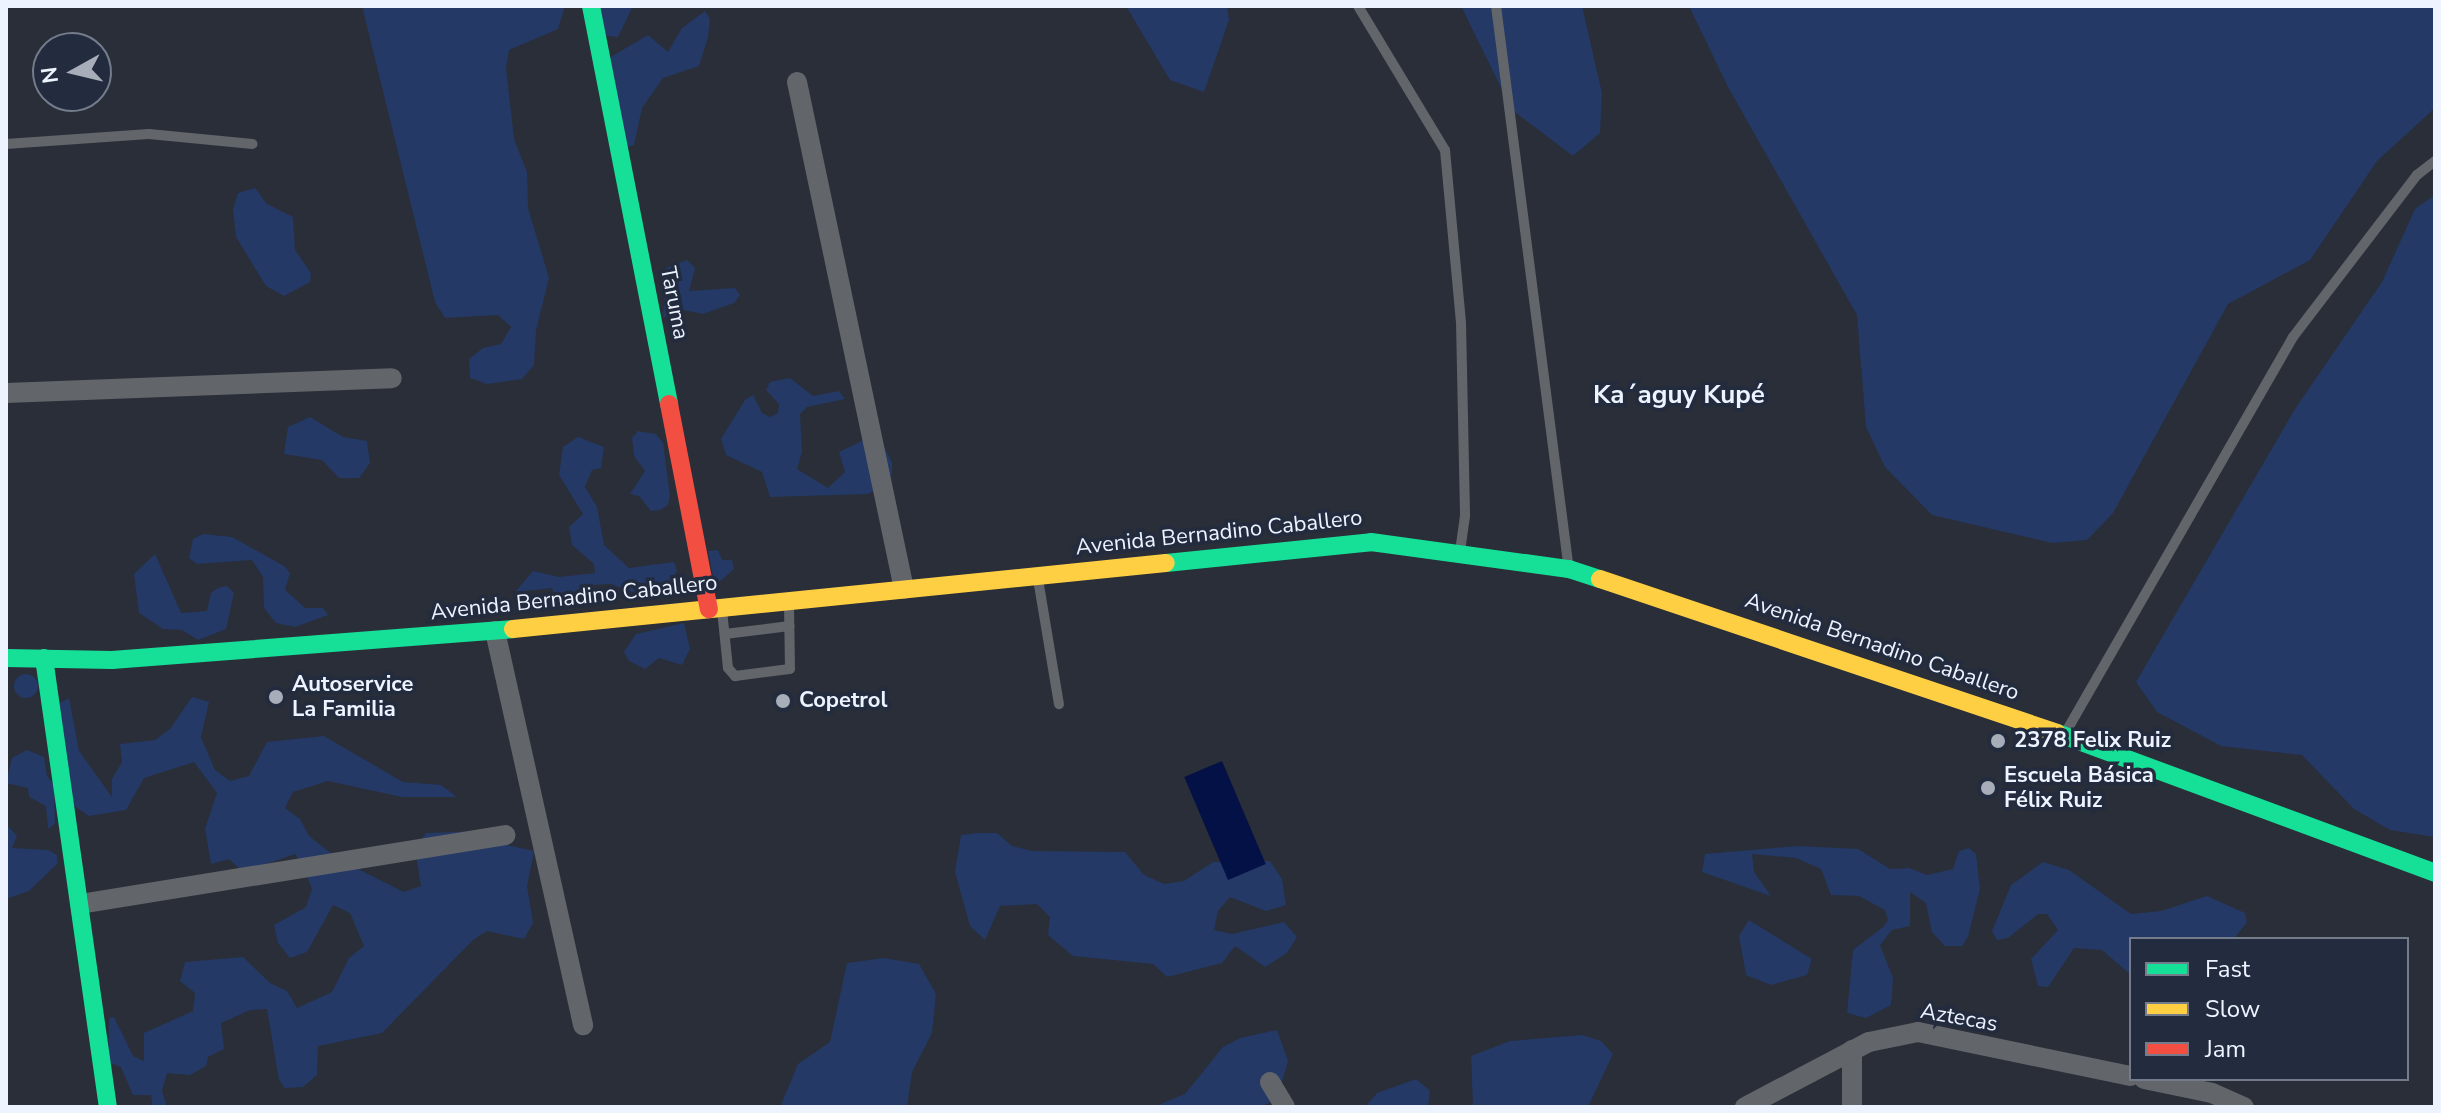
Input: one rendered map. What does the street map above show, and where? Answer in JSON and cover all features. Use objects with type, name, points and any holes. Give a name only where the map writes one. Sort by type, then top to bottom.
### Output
[{"type":"main road","name":"Taruma","points":[[591,6],[715,608]]},
{"type":"main road","name":"Avenida Bernadino Caballero","points":[[6,658],[112,660],[495,631],[1371,542],[1569,569],[2064,736],[2435,873]]},
{"type":"main road","points":[[44,658],[108,1107]]},
{"type":"street","points":[[797,82],[904,589]]},
{"type":"street","points":[[6,393],[392,378]]},
{"type":"street","points":[[495,631],[583,1025]]},
{"type":"street","points":[[80,904],[505,835]]},
{"type":"street","name":"Aztecas","points":[[1745,1107],[1852,1050],[1895,1034],[1918,1032],[2129,1076]]},
{"type":"street","points":[[1852,1050],[1852,1107]]},
{"type":"street","points":[[2151,1081],[2244,1107]]},
{"type":"street","points":[[1270,1082],[1285,1107]]},
{"type":"lane","points":[[1358,6],[1445,150],[1461,322],[1465,516],[1459,553]]},
{"type":"lane","points":[[1496,6],[1569,569]]},
{"type":"lane","points":[[6,144],[149,134],[253,144]]},
{"type":"lane","points":[[2064,736],[2293,337],[2417,175],[2435,161]]},
{"type":"lane","points":[[1038,575],[1059,704]]},
{"type":"lane","points":[[715,608],[725,634],[728,668],[735,676],[790,669],[788,601]]},
{"type":"lane","points":[[725,634],[790,626]]},
{"type":"shaded area","points":[[362,6],[565,6],[558,29],[509,50],[506,68],[514,139],[527,172],[528,208],[549,278],[536,330],[534,365],[522,379],[487,384],[470,378],[469,359],[483,348],[501,344],[511,327],[498,315],[445,318],[435,302]]},
{"type":"shaded area","points":[[588,6],[633,6],[618,37],[599,35]]},
{"type":"shaded area","points":[[1126,6],[1227,6],[1229,20],[1204,92],[1170,80]]},
{"type":"shaded area","points":[[1461,6],[1582,6],[1602,93],[1600,133],[1573,156],[1512,110]]},
{"type":"shaded area","points":[[1689,6],[2435,6],[2435,108],[2377,161],[2310,260],[2228,304],[2113,513],[2087,540],[2052,543],[1932,515],[1885,467],[1866,427],[1857,315],[1728,87]]},
{"type":"shaded area","points":[[705,11],[710,19],[699,66],[663,78],[642,108],[634,145],[625,148],[609,58],[648,35],[668,52],[682,28]]},
{"type":"shaded area","points":[[255,188],[267,204],[293,217],[295,250],[311,273],[310,282],[284,296],[266,286],[236,237],[233,209],[238,193]]},
{"type":"shaded area","points":[[2435,195],[2435,837],[2390,830],[2354,809],[2302,755],[2221,746],[2157,712],[2136,682],[2295,409],[2382,282],[2415,209]]},
{"type":"shaded area","points":[[687,260],[695,268],[689,291],[735,288],[740,295],[734,303],[703,314],[684,310],[663,318],[666,268]]},
{"type":"shaded area","points":[[790,378],[813,396],[839,391],[845,399],[807,407],[800,414],[802,452],[797,469],[828,488],[845,472],[839,452],[864,440],[884,446],[892,463],[892,474],[876,489],[868,494],[770,497],[762,472],[726,455],[721,439],[745,400],[753,395],[762,413],[770,417],[778,413],[779,404],[766,390],[770,382]]},
{"type":"shaded area","points":[[310,417],[343,437],[367,441],[370,463],[359,478],[339,478],[322,460],[284,454],[288,427]]},
{"type":"shaded area","points":[[638,431],[656,434],[663,443],[670,495],[668,505],[660,510],[651,511],[639,496],[630,494],[645,471],[634,456],[632,438]]},
{"type":"shaded area","points":[[578,437],[604,447],[601,468],[592,470],[585,487],[597,507],[604,545],[629,568],[674,562],[677,571],[667,588],[638,594],[611,584],[594,585],[583,600],[565,608],[557,605],[552,588],[515,592],[533,571],[559,577],[595,573],[594,564],[572,545],[569,527],[583,514],[559,475],[563,447]]},
{"type":"shaded area","points":[[203,534],[232,537],[284,566],[290,573],[285,590],[305,608],[323,608],[328,615],[295,627],[276,623],[264,608],[263,577],[252,560],[197,564],[189,558],[193,539]]},
{"type":"shaded area","points":[[718,550],[722,560],[732,560],[734,569],[715,586],[708,551]]},
{"type":"shaded area","points":[[155,554],[181,613],[207,611],[211,593],[218,588],[227,586],[234,593],[226,629],[198,640],[182,630],[163,629],[139,613],[134,574]]},
{"type":"shaded area","points":[[684,623],[690,649],[682,665],[659,658],[645,669],[629,661],[624,652],[636,634]]},
{"type":"shaded area","points":[[26,674],[34,678],[38,686],[34,694],[26,698],[18,694],[14,686],[18,678]]},
{"type":"shaded area","points":[[192,697],[209,702],[201,737],[215,770],[230,781],[249,776],[267,742],[324,736],[403,782],[441,785],[457,797],[402,797],[328,781],[293,792],[285,808],[300,819],[309,836],[338,859],[404,892],[421,886],[415,849],[426,833],[483,831],[498,843],[534,851],[527,886],[533,923],[524,939],[487,931],[473,940],[382,1033],[318,1046],[317,1075],[303,1087],[285,1088],[279,1080],[267,1009],[250,1010],[221,1023],[224,1049],[208,1057],[206,1066],[190,1075],[167,1073],[162,1091],[167,1107],[153,1107],[151,1095],[133,1095],[121,1067],[108,1062],[109,1018],[114,1017],[133,1056],[144,1061],[144,1033],[193,1011],[195,993],[180,981],[185,962],[243,957],[270,983],[287,991],[297,1008],[332,992],[349,958],[364,946],[350,913],[333,905],[307,952],[290,958],[278,943],[274,925],[306,907],[312,889],[305,871],[295,854],[243,872],[229,859],[211,864],[205,829],[217,793],[194,762],[144,778],[126,810],[89,816],[73,805],[53,707],[69,698],[79,751],[112,797],[112,779],[122,762],[120,744],[155,740],[170,729]]},
{"type":"shaded area","points":[[27,750],[44,757],[47,776],[54,784],[55,824],[48,829],[46,806],[29,797],[28,788],[6,783],[12,758]]},
{"type":"shaded area","points":[[1222,761],[1266,864],[1228,880],[1184,777]]},
{"type":"shaded area","points":[[6,824],[17,836],[12,848],[48,850],[57,855],[57,864],[29,891],[6,899]]},
{"type":"shaded area","points":[[997,833],[1012,846],[1032,851],[1125,852],[1144,875],[1164,884],[1184,881],[1213,862],[1270,861],[1282,879],[1286,905],[1266,911],[1230,897],[1218,911],[1214,930],[1232,934],[1284,922],[1297,937],[1287,953],[1265,967],[1235,946],[1222,963],[1167,977],[1153,964],[1073,956],[1048,935],[1050,917],[1037,904],[1000,906],[985,940],[970,926],[955,872],[961,835]]},
{"type":"shaded area","points":[[1798,846],[1858,849],[1890,869],[1909,868],[1927,875],[1953,869],[1959,851],[1969,848],[1976,854],[1980,889],[1968,937],[1962,946],[1945,946],[1932,932],[1926,903],[1910,892],[1910,926],[1892,930],[1880,945],[1893,978],[1891,1005],[1866,1018],[1847,1013],[1853,950],[1883,927],[1888,920],[1885,910],[1859,896],[1831,895],[1821,869],[1796,858],[1752,854],[1754,872],[1771,896],[1702,872],[1705,854]]},
{"type":"shaded area","points":[[2043,862],[2069,870],[2131,914],[2161,911],[2207,896],[2245,913],[2247,922],[2236,937],[2129,937],[2129,973],[2102,950],[2074,948],[2048,987],[2038,986],[2031,959],[2058,930],[2047,914],[2038,914],[2008,938],[1997,940],[1992,931],[2011,885]]},
{"type":"shaded area","points":[[1749,920],[1812,959],[1807,975],[1771,985],[1746,975],[1739,936]]},
{"type":"shaded area","points":[[884,958],[919,964],[936,994],[932,1033],[912,1072],[907,1107],[780,1107],[798,1064],[830,1042],[847,963]]},
{"type":"shaded area","points":[[1277,1030],[1288,1061],[1277,1099],[1261,1107],[1153,1107],[1185,1094],[1223,1047],[1240,1038]]},
{"type":"shaded area","points":[[1582,1035],[1601,1041],[1613,1054],[1588,1107],[1473,1107],[1471,1056],[1510,1041]]},
{"type":"shaded area","points":[[1416,1079],[1430,1091],[1428,1107],[1365,1107],[1377,1093]]},
{"type":"traffic: fast","points":[[591,6],[669,404]]},
{"type":"traffic: fast","points":[[1166,563],[1371,542],[1569,569],[1600,579]]},
{"type":"traffic: fast","points":[[6,658],[112,660],[513,629]]},
{"type":"traffic: fast","points":[[44,658],[108,1107]]},
{"type":"traffic: fast","points":[[2057,733],[2435,873]]},
{"type":"traffic: slow","points":[[513,629],[1166,563]]},
{"type":"traffic: slow","points":[[1600,579],[2057,733]]},
{"type":"traffic: jam","points":[[669,404],[709,609]]},
{"type":"place","name":"Autoservice La Familia","points":[[276,697]]},
{"type":"place","name":"Copetrol","points":[[783,701]]},
{"type":"place","name":"2378 Felix Ruiz","points":[[1998,741]]},
{"type":"place","name":"Escuela Básica Félix Ruiz","points":[[1988,788]]},
{"type":"district","name":"Ka´aguy Kupé","points":[[1679,395]]}]
